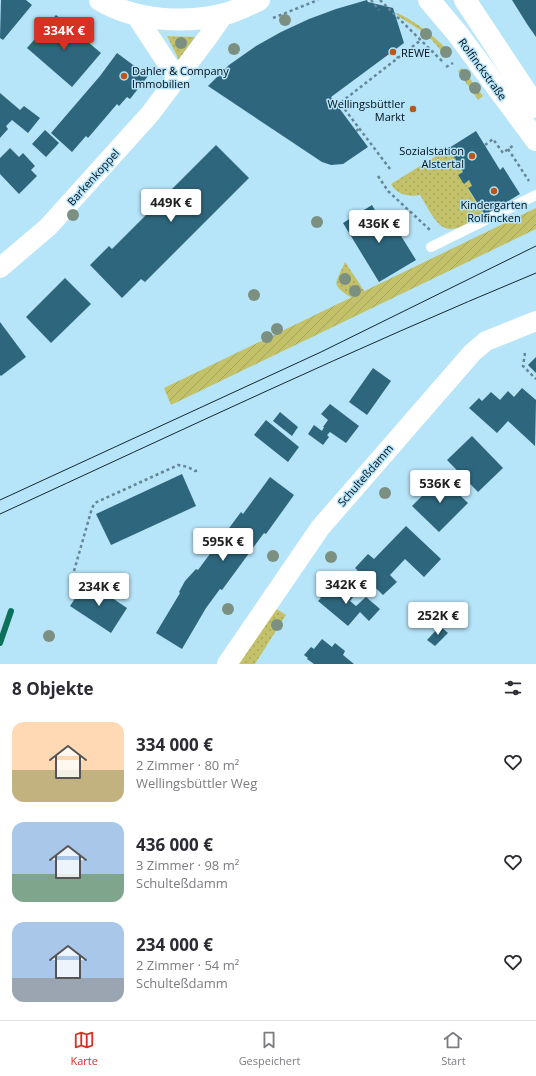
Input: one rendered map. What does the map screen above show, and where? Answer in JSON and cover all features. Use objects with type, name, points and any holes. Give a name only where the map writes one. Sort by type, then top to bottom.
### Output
[{"type":"main road","points":[[100,0],[135,14],[157,18],[180,19],[203,18],[224,14],[240,9],[259,0]]},
{"type":"main road","name":"Rolfinckstraße","points":[[430,0],[457,33],[536,140]]},
{"type":"main road","name":"Rolfinckstraße","points":[[465,0],[536,107]]},
{"type":"street","points":[[135,14],[178,78]]},
{"type":"street","name":"Barkenkoppel","points":[[0,268],[48,226],[150,114],[224,14]]},
{"type":"street","name":"Schulteßdamm","points":[[227,664],[320,528],[472,353],[486,341],[536,321]]},
{"type":"lane","points":[[431,247],[536,195]]},
{"type":"path","points":[[371,0],[379,10]]},
{"type":"path","points":[[380,0],[444,63]]},
{"type":"path","points":[[390,169],[340,103],[421,40]]},
{"type":"path","points":[[393,52],[398,58]]},
{"type":"path","points":[[356,131],[359,128]]},
{"type":"path","points":[[484,145],[493,139],[503,153],[508,150],[532,185]]},
{"type":"path","points":[[378,176],[388,192],[442,242]]},
{"type":"path","points":[[525,352],[523,366],[536,379]]},
{"type":"path","points":[[74,572],[92,508],[95,503],[178,465],[188,467],[196,471],[199,470]]},
{"type":"shaded area","points":[[396,13],[409,19],[439,41],[449,52],[445,55],[430,38],[427,39],[420,30],[398,16]]},
{"type":"shaded area","points":[[167,36],[195,37],[179,60]]},
{"type":"shaded area","points":[[462,68],[483,96],[478,100],[458,71]]},
{"type":"shaded area","points":[[449,148],[463,172],[459,175],[464,183],[469,180],[472,186],[468,189],[485,215],[462,227],[449,229],[444,228],[436,221],[420,195],[412,196],[400,193],[391,184]]},
{"type":"shaded area","points":[[536,208],[536,229],[171,405],[164,388]]},
{"type":"shaded area","points":[[345,262],[365,292],[352,298],[340,290],[336,283]]},
{"type":"shaded area","points":[[275,608],[286,615],[255,664],[235,664]]},
{"type":"building","points":[[1,0],[26,0],[32,5],[3,40],[0,38]]},
{"type":"building","points":[[367,0],[368,2],[393,8],[404,43],[331,97],[368,147],[343,164],[331,165],[322,162],[208,86],[229,65],[256,46],[281,32],[309,19]]},
{"type":"building","points":[[512,0],[536,0],[536,37],[527,24]]},
{"type":"building","points":[[56,15],[101,53],[72,87],[27,48]]},
{"type":"building","points":[[117,53],[148,76],[130,99],[127,97],[119,106],[117,104],[88,138],[86,136],[72,152],[51,133],[100,76]]},
{"type":"building","points":[[0,93],[20,110],[24,106],[40,118],[28,133],[12,120],[6,126],[8,129],[0,138]]},
{"type":"building","points":[[45,130],[59,143],[46,157],[32,144]]},
{"type":"building","points":[[476,131],[500,170],[503,167],[520,194],[485,215],[468,188],[472,186],[469,180],[464,184],[458,175],[463,172],[449,148]]},
{"type":"building","points":[[216,145],[249,178],[145,282],[141,279],[122,298],[90,265],[109,246],[112,249]]},
{"type":"building","points":[[10,148],[19,157],[23,153],[35,166],[31,170],[37,176],[19,194],[0,174],[0,158]]},
{"type":"building","points":[[372,205],[385,228],[393,223],[416,260],[379,282],[343,223]]},
{"type":"building","points":[[65,278],[91,304],[51,343],[26,317]]},
{"type":"building","points":[[0,322],[26,357],[1,376],[0,375]]},
{"type":"building","points":[[536,357],[536,373],[528,365]]},
{"type":"building","points":[[373,368],[391,381],[367,415],[349,402]]},
{"type":"building","points":[[522,388],[536,400],[535,446],[508,421],[497,433],[469,408],[479,398],[482,401],[491,392],[500,400],[508,391],[514,397]]},
{"type":"building","points":[[330,404],[359,426],[346,443],[330,432],[327,435],[329,437],[323,445],[308,434],[314,425],[322,431],[328,420],[321,414]]},
{"type":"building","points":[[280,412],[298,427],[292,436],[273,421]]},
{"type":"building","points":[[266,420],[299,447],[288,462],[254,435]]},
{"type":"building","points":[[472,436],[503,468],[478,492],[447,460]]},
{"type":"building","points":[[182,474],[196,506],[111,545],[96,514]]},
{"type":"building","points":[[270,477],[294,495],[266,534],[264,533],[222,590],[220,589],[206,608],[182,649],[156,633],[180,593],[179,592],[185,581],[196,569],[198,570],[241,512],[243,514]]},
{"type":"building","points":[[441,477],[468,503],[439,532],[412,506]]},
{"type":"building","points":[[406,526],[441,559],[424,577],[405,559],[390,575],[397,582],[383,595],[355,568],[368,554],[374,559]]},
{"type":"building","points":[[87,581],[127,608],[111,633],[70,606]]},
{"type":"building","points":[[341,584],[354,596],[350,601],[356,606],[366,597],[380,609],[369,621],[360,612],[348,626],[318,601],[321,598],[318,596],[324,590],[326,592],[331,585],[336,589]]},
{"type":"building","points":[[440,626],[448,633],[435,646],[427,640]]},
{"type":"building","points":[[322,639],[332,647],[335,643],[345,651],[343,655],[354,664],[314,664],[307,659],[308,658],[304,655],[311,647],[314,649]]},
{"type":"waterway","points":[[0,643],[11,611]]},
{"type":"tram line","points":[[0,500],[321,352],[536,246]]},
{"type":"tram line","points":[[0,514],[200,421],[401,331],[536,273]]},
{"type":"place","name":"REWE","points":[[393,52]]},
{"type":"place","name":"Dahler & Company Immobilien","points":[[124,76]]},
{"type":"place","name":"Wellingsbüttler Markt","points":[[413,109]]},
{"type":"place","name":"Sozialstation Alstertal","points":[[472,156]]},
{"type":"place","name":"Kindergarten Rolfincken","points":[[494,191]]}]
